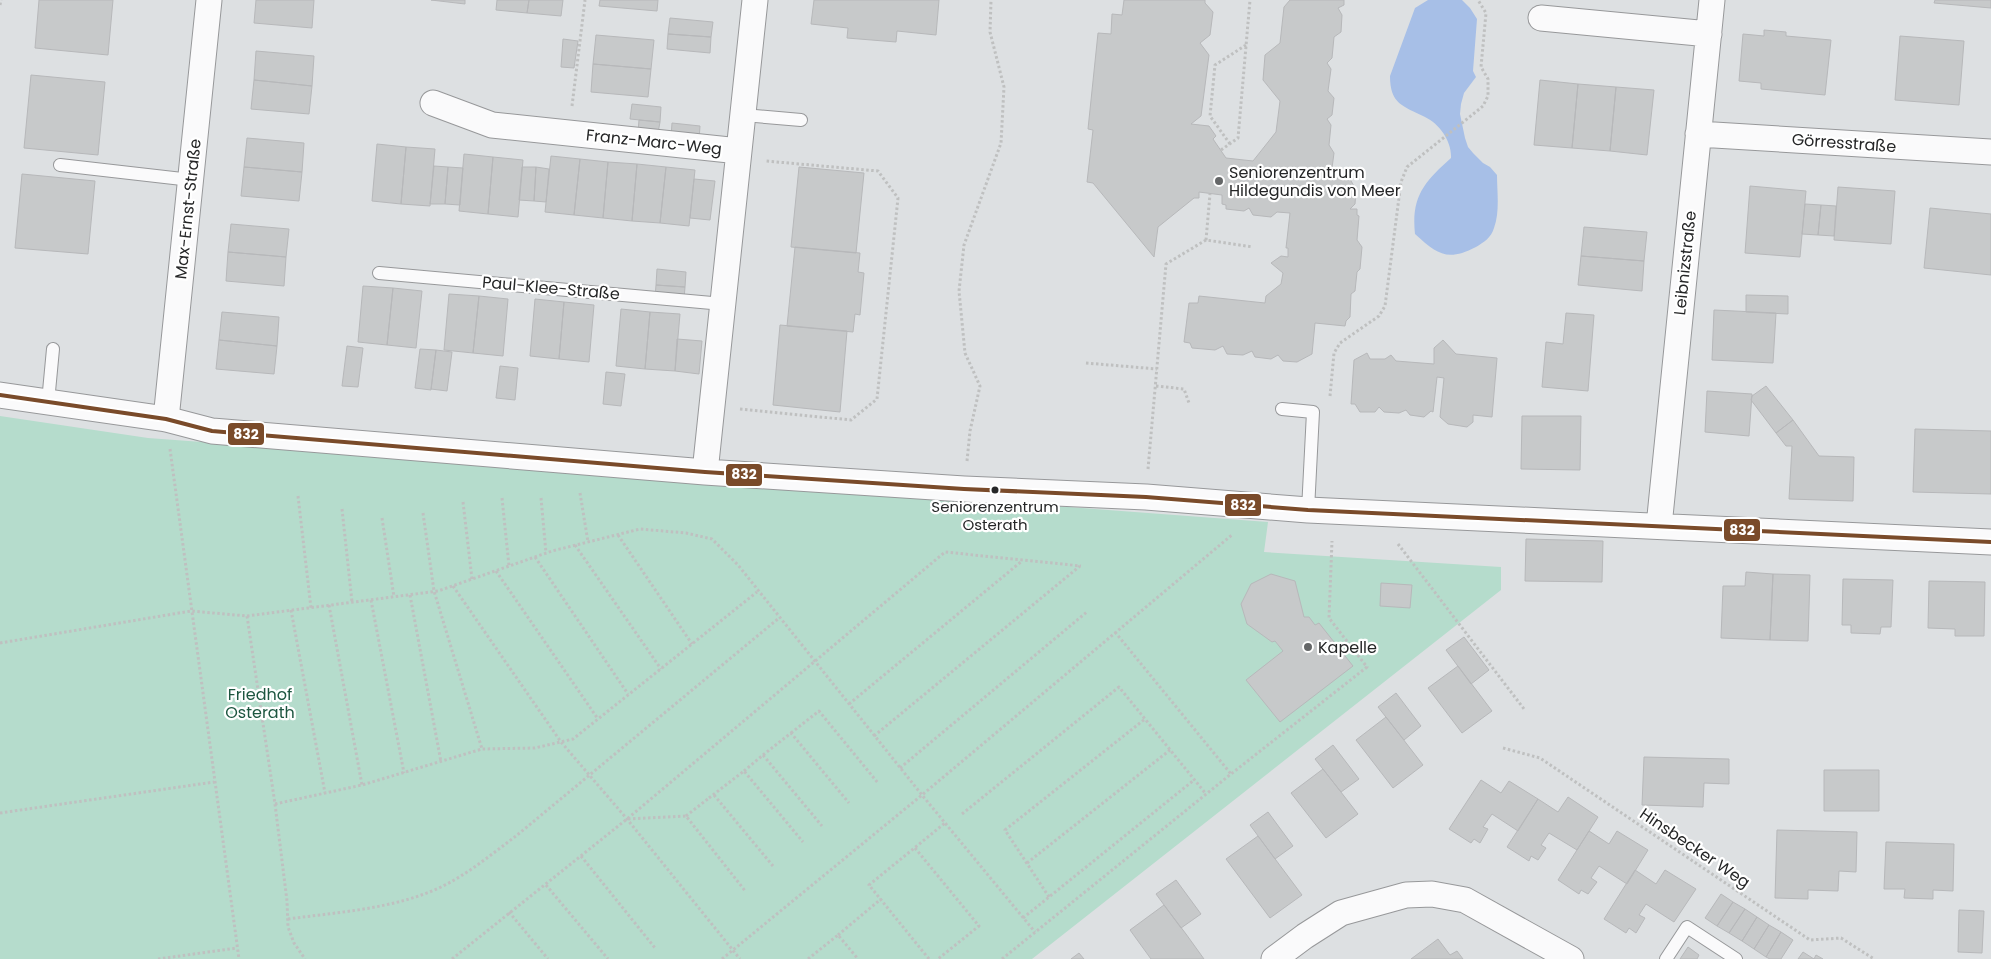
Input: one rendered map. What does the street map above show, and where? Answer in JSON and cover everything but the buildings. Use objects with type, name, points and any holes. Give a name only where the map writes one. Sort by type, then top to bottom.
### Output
[{"type":"street","name":"Max-Ernst-Straße","points":[[166,419],[209,0]]},
{"type":"street","points":[[705,472],[754,0]]},
{"type":"street","name":"Leibnizstraße","points":[[1659,526],[1712,0]]},
{"type":"street","points":[[1541,18],[1709,34]]},
{"type":"street","name":"Franz-Marc-Weg","points":[[433,103],[492,125],[738,155]]},
{"type":"street","name":"Görresstraße","points":[[1698,134],[1991,152]]},
{"type":"street","points":[[0,395],[166,419],[212,431],[705,472],[964,489],[1146,497],[1308,510],[1991,542]]},
{"type":"street","points":[[1274,959],[1341,913],[1406,895],[1432,894],[1465,900],[1571,959]]},
{"type":"lane","points":[[742,115],[801,120]]},
{"type":"lane","points":[[60,165],[191,180]]},
{"type":"lane","name":"Paul-Klee-Straße","points":[[379,273],[723,304]]},
{"type":"lane","points":[[48,402],[53,349]]},
{"type":"lane","points":[[1282,410],[1313,412],[1308,510]]},
{"type":"lane","points":[[1666,959],[1687,928],[1736,959]]},
{"type":"path","points":[[0,0],[0,5]]},
{"type":"path","name":"Franz-Marc-Weg","points":[[569,134],[585,0]]},
{"type":"path","points":[[964,489],[970,431],[980,386],[965,353],[960,291],[964,245],[1001,143],[1004,96],[1004,87],[990,32],[991,0]]},
{"type":"path","points":[[1221,150],[1238,138],[1250,0]]},
{"type":"path","points":[[1313,412],[1330,399],[1334,353],[1340,343],[1379,316],[1385,306],[1401,182],[1407,168],[1483,106],[1488,96],[1488,79],[1481,67],[1486,13],[1478,0]]},
{"type":"path","points":[[1230,144],[1210,116],[1215,65],[1246,45]]},
{"type":"path","points":[[712,406],[851,420],[877,400],[898,198],[878,171],[738,155]]},
{"type":"path","points":[[1206,240],[1210,194]]},
{"type":"path","points":[[1146,497],[1166,264],[1206,240],[1253,246]]},
{"type":"path","points":[[1086,363],[1157,369]]},
{"type":"path","points":[[1156,386],[1184,389],[1189,403]]},
{"type":"path","points":[[166,419],[239,959]]},
{"type":"path","points":[[580,493],[588,542]]},
{"type":"path","points":[[298,496],[310,608]]},
{"type":"path","points":[[502,498],[509,566]]},
{"type":"path","points":[[541,498],[546,553]]},
{"type":"path","points":[[463,502],[472,579]]},
{"type":"path","points":[[722,959],[922,795],[1238,530],[1241,506]]},
{"type":"path","points":[[342,509],[352,602]]},
{"type":"path","points":[[1002,959],[1367,667],[1329,618],[1334,511]]},
{"type":"path","points":[[1373,512],[1524,708]]},
{"type":"path","points":[[423,513],[434,592],[482,749]]},
{"type":"path","points":[[382,518],[394,597]]},
{"type":"path","points":[[0,643],[191,611],[247,616],[434,592],[546,553],[640,529],[686,533],[712,539],[738,565],[757,592],[1035,932]]},
{"type":"path","points":[[618,535],[692,644]]},
{"type":"path","points":[[576,545],[660,669]]},
{"type":"path","points":[[452,959],[627,819],[945,552],[1081,566],[874,736]]},
{"type":"path","points":[[535,557],[628,694]]},
{"type":"path","points":[[849,704],[1022,560]]},
{"type":"path","points":[[496,571],[598,719]]},
{"type":"path","points":[[452,586],[561,742],[627,819],[740,959]]},
{"type":"path","points":[[275,804],[404,773],[482,749],[535,748],[573,739],[757,592]]},
{"type":"path","points":[[410,595],[441,762]]},
{"type":"path","points":[[371,600],[404,773]]},
{"type":"path","points":[[329,605],[362,784]]},
{"type":"path","points":[[291,610],[325,793]]},
{"type":"path","points":[[900,768],[1088,611]]},
{"type":"path","points":[[247,616],[275,804],[288,927],[294,943],[306,959]]},
{"type":"path","points":[[288,919],[404,901],[441,887],[478,865],[779,618]]},
{"type":"path","points":[[1115,632],[1231,774]]},
{"type":"path","points":[[962,814],[1119,687],[1206,794]]},
{"type":"path","points":[[627,819],[686,816],[818,711],[878,783]]},
{"type":"path","points":[[1049,897],[1005,830],[1144,719]]},
{"type":"path","points":[[791,733],[849,803]]},
{"type":"path","name":"Hinsbecker Weg","points":[[1503,748],[1540,758],[1810,940],[1841,938],[1874,959]]},
{"type":"path","points":[[1027,863],[1170,750]]},
{"type":"path","points":[[763,755],[822,826]]},
{"type":"path","points":[[744,771],[802,842]]},
{"type":"path","points":[[1023,918],[1194,780]]},
{"type":"path","points":[[0,813],[214,782]]},
{"type":"path","points":[[709,798],[715,794],[773,866]]},
{"type":"path","points":[[686,816],[746,892]]},
{"type":"path","points":[[930,959],[869,885],[945,823]]},
{"type":"path","points":[[915,848],[979,926],[938,959]]},
{"type":"path","points":[[581,856],[656,948]]},
{"type":"path","points":[[546,885],[608,959]]},
{"type":"path","points":[[808,959],[881,900]]},
{"type":"path","points":[[510,912],[548,959]]},
{"type":"path","points":[[838,935],[858,959]]},
{"type":"path","points":[[158,959],[237,948]]},
{"type":"green space","name":"Friedhof Osterath","points":[[0,416],[148,438],[1268,522],[1264,552],[1501,567],[1501,590],[1032,959],[0,959]]},
{"type":"water","points":[[1428,0],[1462,0],[1477,19],[1473,71],[1476,77],[1464,93],[1460,114],[1468,147],[1497,175],[1498,208],[1493,231],[1479,245],[1466,252],[1450,255],[1436,251],[1415,234],[1414,221],[1415,210],[1421,191],[1433,175],[1451,158],[1447,140],[1436,124],[1399,103],[1392,93],[1390,76],[1415,8]]},
{"type":"transit line","name":"832","points":[[0,395],[166,419],[212,431],[705,472],[964,489],[1146,497],[1308,510],[1991,542]]},
{"type":"place","name":"Seniorenzentrum Hildegundis von Meer","points":[[1219,181]]},
{"type":"place","name":"Seniorenzentrum Osterath","points":[[995,490]]},
{"type":"place","name":"Kapelle","points":[[1308,647]]}]
